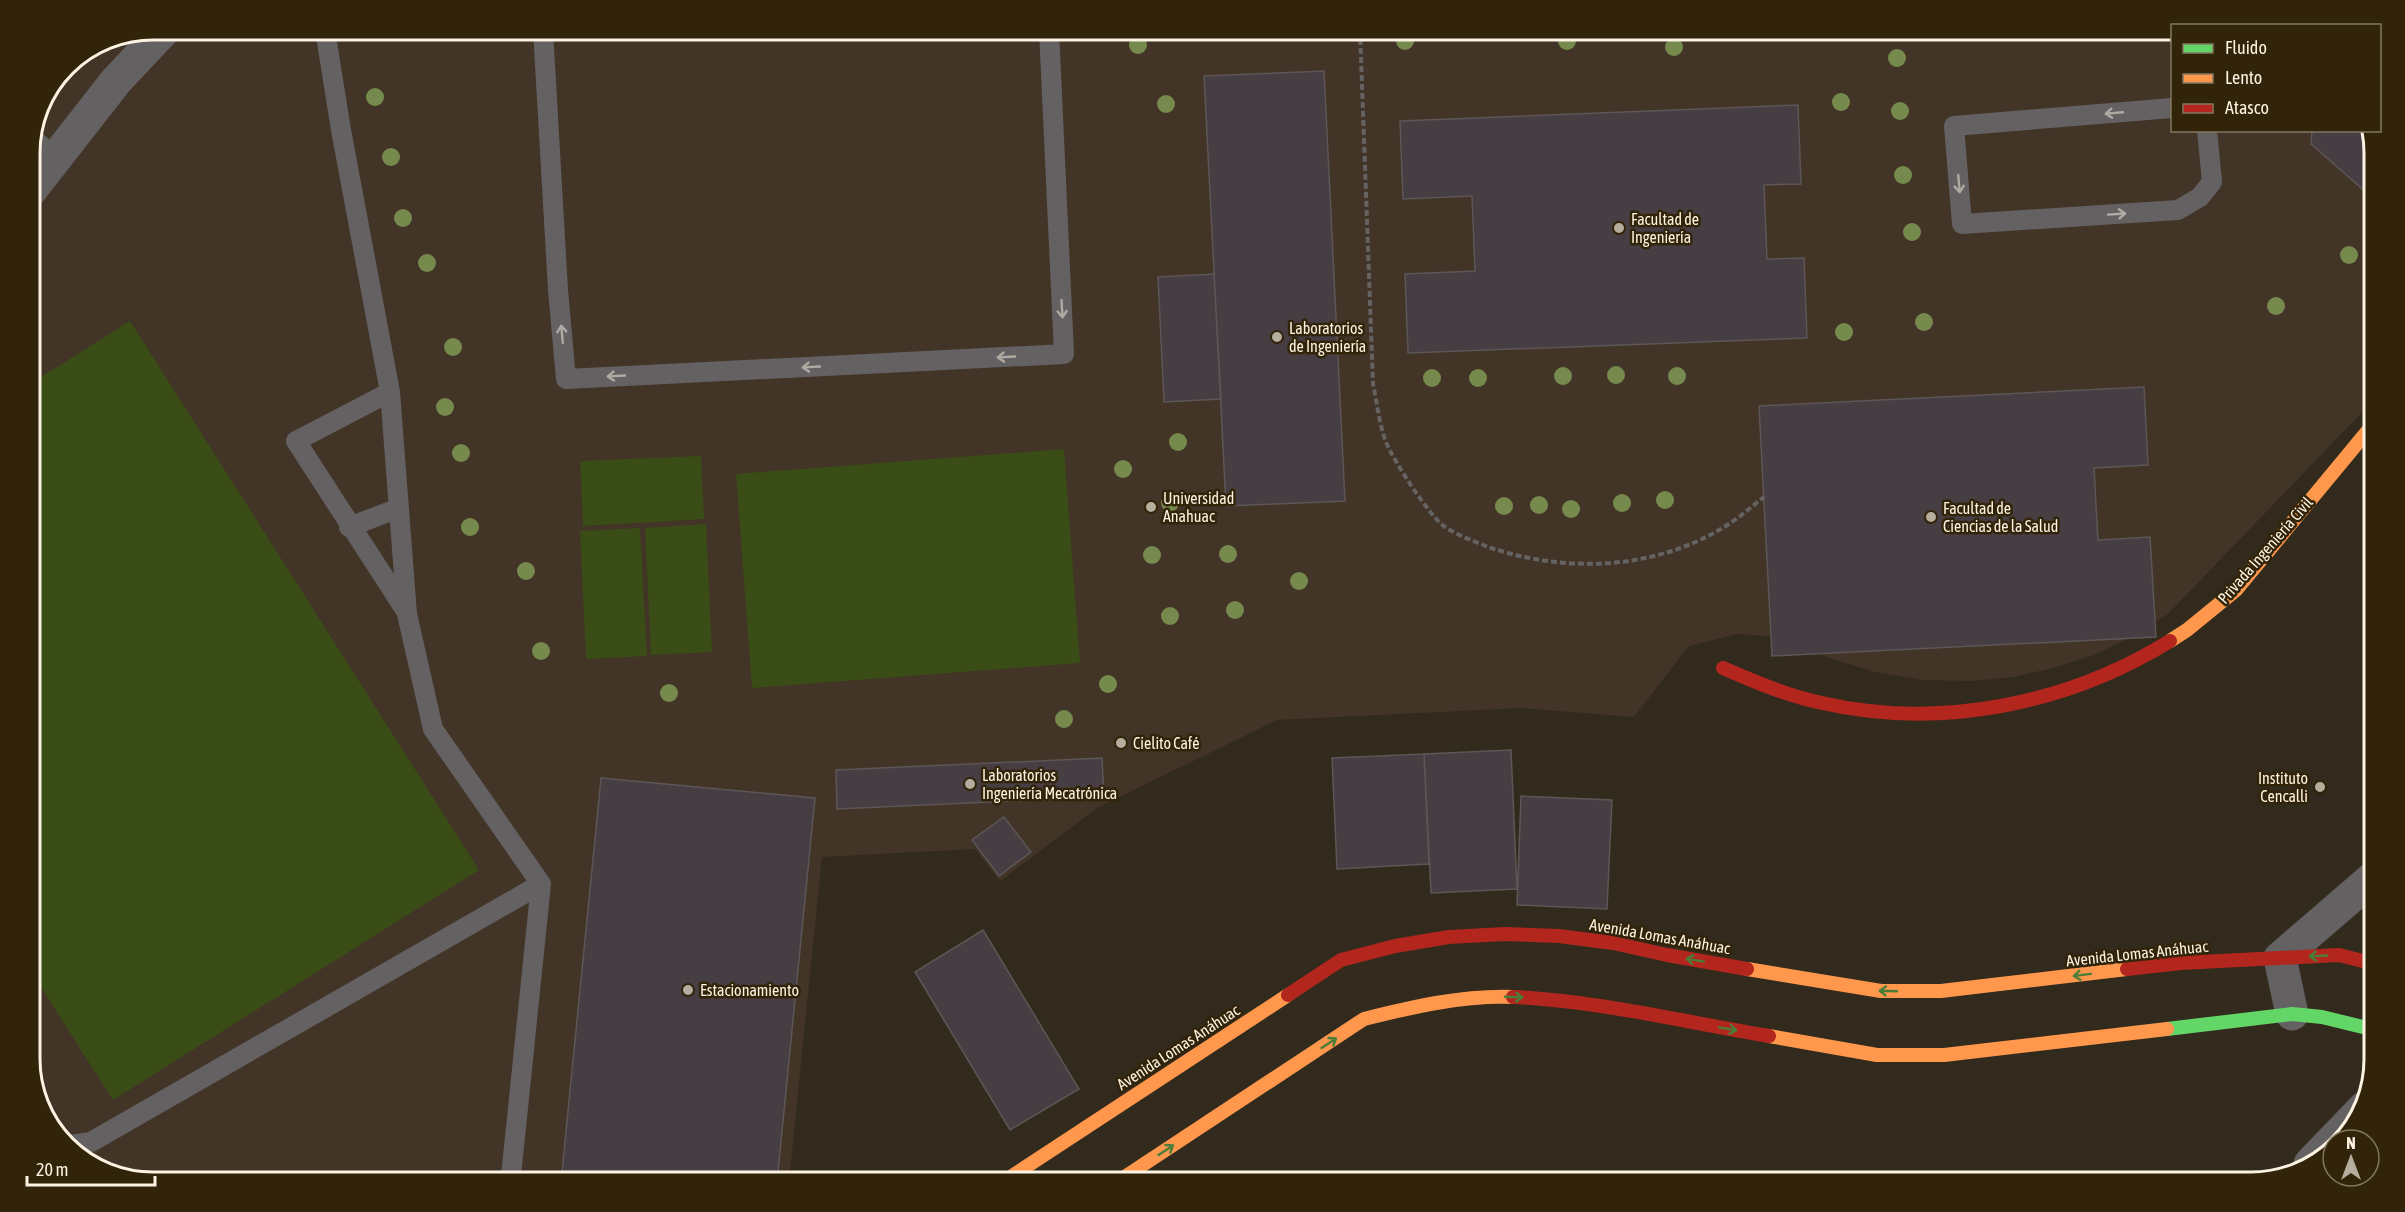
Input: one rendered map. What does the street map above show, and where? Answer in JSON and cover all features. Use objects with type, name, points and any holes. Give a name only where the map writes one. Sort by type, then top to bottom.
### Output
[{"type":"main road","name":"Privada Ingeniería Civil","points":[[1723,668],[1772,689],[1824,704],[1899,713],[1930,714],[1984,710],[2038,699],[2090,682],[2140,658],[2188,630],[2231,595],[2364,435]]},
{"type":"main road","name":"Avenida Lomas Anáhuac","points":[[1018,1172],[1341,960],[1449,937],[1505,934],[1559,936],[1613,943],[1667,955],[1881,991],[1941,991],[2181,963],[2339,955],[2364,961]]},
{"type":"main road","points":[[1132,1172],[1364,1019],[1406,1008],[1456,1000],[1506,997],[1555,999],[1604,1005],[1656,1017],[1876,1055],[1944,1055],[2292,1014],[2322,1017],[2364,1027]]},
{"type":"street","points":[[44,148],[116,81],[154,40]]},
{"type":"street","points":[[2292,1014],[2280,958],[2364,885]]},
{"type":"lane","points":[[327,40],[390,392],[407,614],[433,729],[541,884],[511,1172]]},
{"type":"lane","points":[[544,40],[558,290],[566,379],[1064,354],[1049,40]]},
{"type":"lane","points":[[2171,108],[1954,126],[1962,224],[2178,210],[2200,197],[2212,182],[2207,132]]},
{"type":"lane","points":[[390,392],[296,441],[407,614]]},
{"type":"lane","points":[[349,526],[399,508]]},
{"type":"lane","points":[[80,1144],[91,1142],[541,884]]},
{"type":"path","points":[[1360,40],[1373,384],[1385,442],[1413,489],[1444,526],[1477,543],[1512,555],[1548,562],[1585,564],[1621,562],[1657,555],[1691,543],[1725,527],[1764,497]]},
{"type":"shaded area","name":"Universidad Anahuac","points":[[154,40],[2171,40],[2171,132],[2362,132],[2364,146],[2364,410],[2168,614],[2132,637],[2094,655],[2054,668],[2013,677],[1971,681],[1922,680],[1874,672],[1827,657],[1783,637],[1737,634],[1689,646],[1634,717],[1521,708],[1277,720],[1097,808],[1000,881],[975,849],[822,857],[790,1172],[154,1172],[132,1169],[104,1160],[79,1143],[69,1133],[52,1108],[41,1066],[41,146],[49,110],[60,91],[74,74],[85,64],[110,49],[139,41]]},
{"type":"green space","points":[[130,321],[479,870],[113,1100],[41,987],[41,377]]},
{"type":"green space","points":[[1064,449],[1080,663],[752,688],[736,474]]},
{"type":"green space","points":[[701,456],[704,519],[583,526],[580,461]]},
{"type":"green space","points":[[706,524],[712,652],[651,655],[645,528]]},
{"type":"green space","points":[[640,528],[647,656],[586,659],[580,531]]},
{"type":"building","name":"Laboratorios de Ingeniería","points":[[1324,71],[1345,501],[1226,506],[1204,76]]},
{"type":"building","name":"Facultad de Ingeniería","points":[[1798,105],[1801,184],[1764,185],[1767,259],[1804,258],[1807,338],[1408,353],[1405,274],[1475,271],[1472,196],[1403,199],[1400,121]]},
{"type":"building","points":[[2312,132],[2362,132],[2364,190],[2311,144]]},
{"type":"building","points":[[1214,274],[1221,399],[1164,402],[1158,277]]},
{"type":"building","name":"Facultad de Ciencias de la Salud","points":[[2144,387],[2148,465],[2094,468],[2098,540],[2150,537],[2156,637],[1772,656],[1759,406]]},
{"type":"building","points":[[1511,750],[1517,889],[1431,893],[1424,754]]},
{"type":"building","points":[[1424,754],[1429,864],[1337,869],[1332,758]]},
{"type":"building","name":"Laboratorios Ingeniería Mecatrónica","points":[[1102,758],[1104,797],[837,809],[836,770]]},
{"type":"building","name":"Estacionamiento","points":[[601,778],[815,798],[778,1172],[562,1172]]},
{"type":"building","points":[[1521,796],[1612,800],[1607,909],[1517,905]]},
{"type":"building","points":[[1004,817],[1031,852],[999,876],[972,840]]},
{"type":"building","points":[[983,930],[1079,1089],[1010,1130],[915,972]]},
{"type":"traffic: fast","points":[[2167,1029],[2292,1014],[2322,1017],[2364,1027]]},
{"type":"traffic: slow","points":[[2170,641],[2236,590],[2364,435]]},
{"type":"traffic: slow","points":[[1747,969],[1881,991],[1941,991],[2127,969]]},
{"type":"traffic: slow","points":[[1018,1172],[1288,995]]},
{"type":"traffic: slow","points":[[1132,1172],[1364,1019],[1457,1000],[1513,997]]},
{"type":"traffic: slow","points":[[1769,1036],[1877,1055],[1944,1055],[2167,1029]]},
{"type":"traffic: jam","points":[[1723,668],[1784,693],[1822,703],[1867,711],[1912,714],[1958,712],[2002,706],[2089,681],[2131,663],[2170,641]]},
{"type":"traffic: jam","points":[[1288,995],[1341,960],[1395,946],[1449,937],[1505,934],[1559,936],[1613,943],[1747,969]]},
{"type":"traffic: jam","points":[[2127,969],[2181,963],[2339,955],[2364,961]]},
{"type":"traffic: jam","points":[[1513,997],[1610,1007],[1769,1036]]},
{"type":"place","name":"Facultad de Ingeniería","points":[[1619,228]]},
{"type":"place","name":"Laboratorios de Ingeniería","points":[[1277,337]]},
{"type":"place","name":"Universidad Anahuac","points":[[1151,507]]},
{"type":"place","name":"Facultad de Ciencias de la Salud","points":[[1931,517]]},
{"type":"place","name":"Cielito Café","points":[[1121,743]]},
{"type":"place","name":"Laboratorios Ingeniería Mecatrónica","points":[[970,784]]},
{"type":"place","name":"Instituto Cencalli","points":[[2320,787]]},
{"type":"place","name":"Estacionamiento","points":[[688,990]]}]
